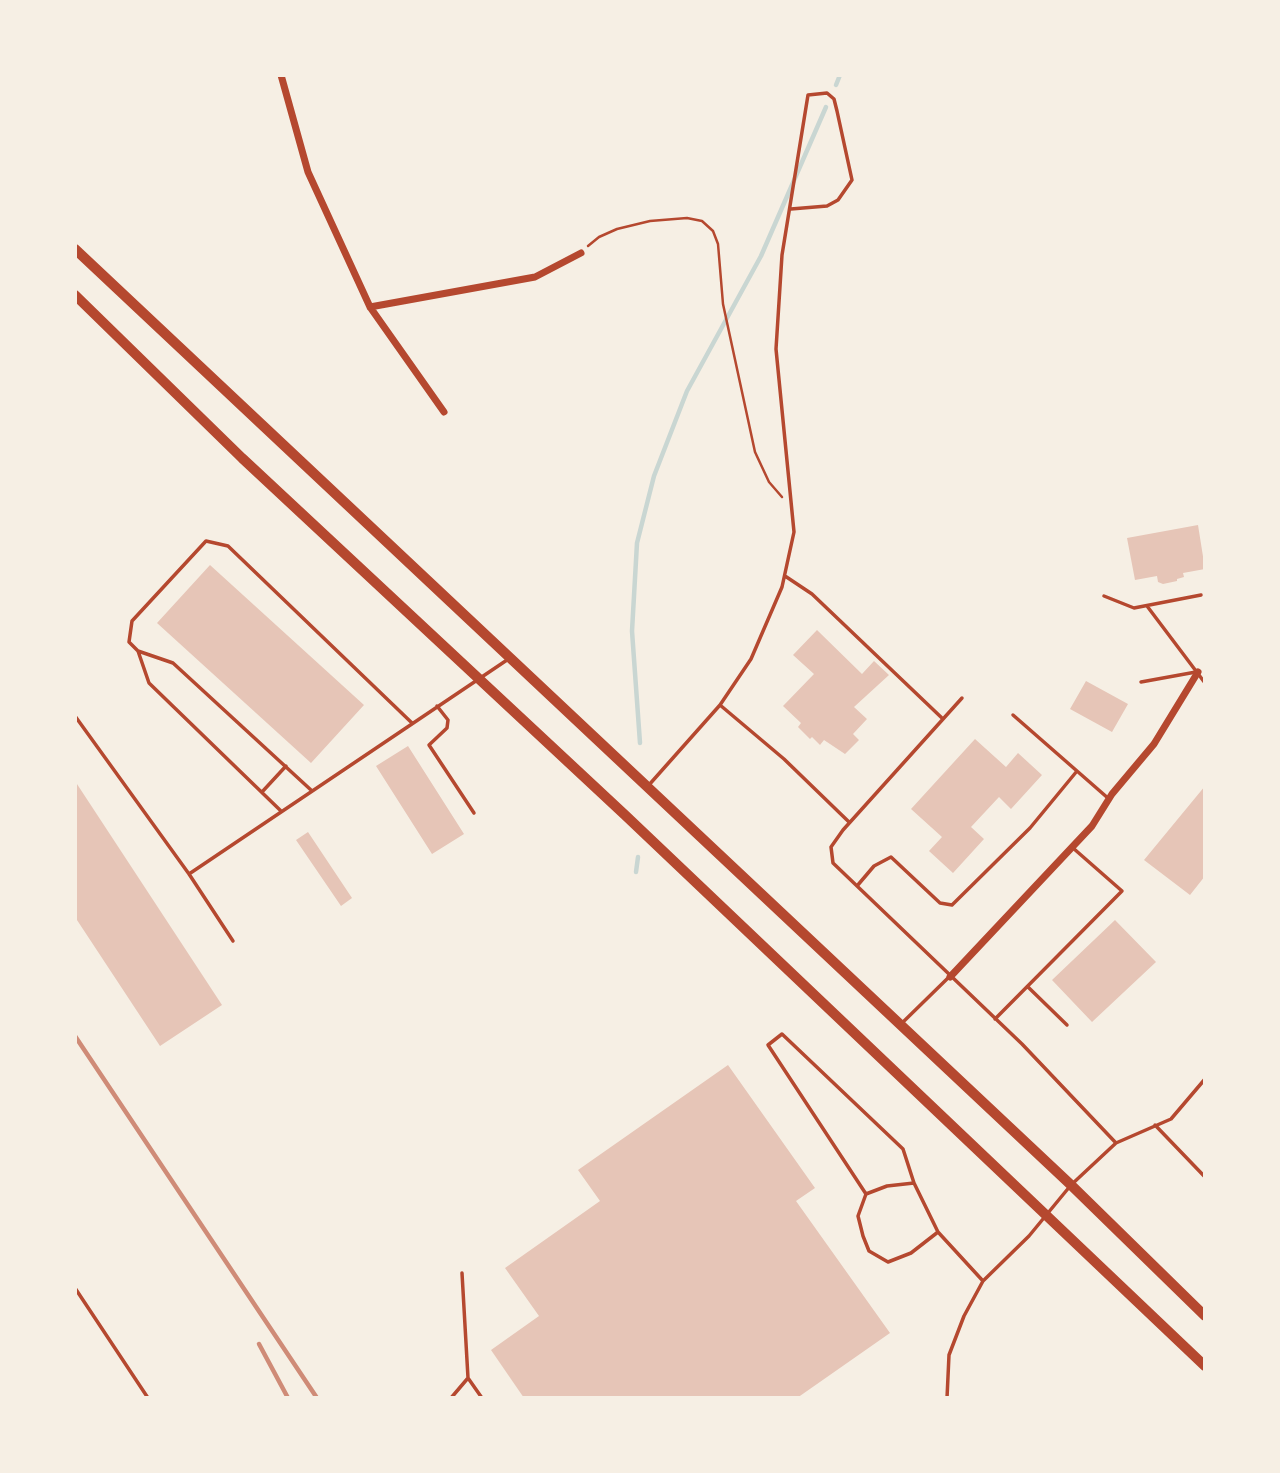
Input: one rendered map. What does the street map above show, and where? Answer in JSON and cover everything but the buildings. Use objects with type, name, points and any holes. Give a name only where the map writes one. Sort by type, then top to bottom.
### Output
[{"type":"main road","points":[[75,249],[1071,1185],[1205,1316]]},
{"type":"main road","points":[[75,295],[242,458],[480,678],[1205,1366]]},
{"type":"street","points":[[281,75],[307,172],[370,307],[444,412]]},
{"type":"street","points":[[370,307],[535,277],[581,253]]},
{"type":"street","points":[[950,977],[1092,826],[1108,799],[1154,744],[1198,672]]},
{"type":"lane","points":[[648,787],[720,705],[751,659],[785,576],[794,533],[776,348],[782,255],[808,95],[827,93],[834,99],[852,180],[838,200],[827,206],[791,209]]},
{"type":"lane","points":[[281,811],[149,683],[138,651],[129,642],[132,621],[206,541],[216,541],[228,546],[412,723]]},
{"type":"lane","points":[[785,576],[812,594],[943,719]]},
{"type":"lane","points":[[1104,596],[1130,607],[1201,595]]},
{"type":"lane","points":[[1146,606],[1205,683]]},
{"type":"lane","points":[[138,651],[173,663],[311,790]]},
{"type":"lane","points":[[189,874],[510,658]]},
{"type":"lane","points":[[1141,682],[1198,672]]},
{"type":"lane","points":[[962,698],[849,822],[831,847],[833,863],[995,1019],[1116,1143]]},
{"type":"lane","points":[[720,705],[784,759],[849,822]]},
{"type":"lane","points":[[438,706],[448,720],[447,728],[429,745],[474,813]]},
{"type":"lane","points":[[1013,715],[1108,799]]},
{"type":"lane","points":[[75,716],[189,874],[233,941]]},
{"type":"lane","points":[[262,792],[286,766]]},
{"type":"lane","points":[[857,886],[874,866],[891,857],[940,903],[951,905],[1030,828],[1077,771]]},
{"type":"lane","points":[[995,1019],[1122,891],[1073,848]]},
{"type":"lane","points":[[899,1025],[950,977]]},
{"type":"lane","points":[[1028,987],[1067,1025]]},
{"type":"lane","points":[[866,1194],[768,1045],[782,1034],[903,1149],[915,1183],[938,1232],[983,1281]]},
{"type":"lane","points":[[947,1398],[949,1355],[964,1316],[983,1281],[1031,1233],[1071,1185],[1116,1143],[1171,1119],[1205,1079]]},
{"type":"lane","points":[[1155,1125],[1205,1177]]},
{"type":"lane","points":[[915,1183],[887,1186],[866,1194],[858,1216],[869,1251],[888,1262],[911,1253],[938,1232]]},
{"type":"lane","points":[[462,1273],[468,1378],[482,1398]]},
{"type":"lane","points":[[75,1288],[148,1398]]},
{"type":"lane","points":[[451,1398],[468,1378]]},
{"type":"path","points":[[581,253],[599,237],[650,221],[687,218],[702,221],[713,231],[718,244],[723,304],[755,452],[769,482],[793,510]]},
{"type":"waterway","points":[[836,85],[840,75]]},
{"type":"waterway","points":[[640,743],[632,631],[637,543],[654,476],[687,391],[761,256],[826,107]]},
{"type":"waterway","points":[[636,872],[638,857]]},
{"type":"railway","points":[[75,1036],[317,1398]]},
{"type":"railway","points":[[259,1344],[288,1398]]}]
